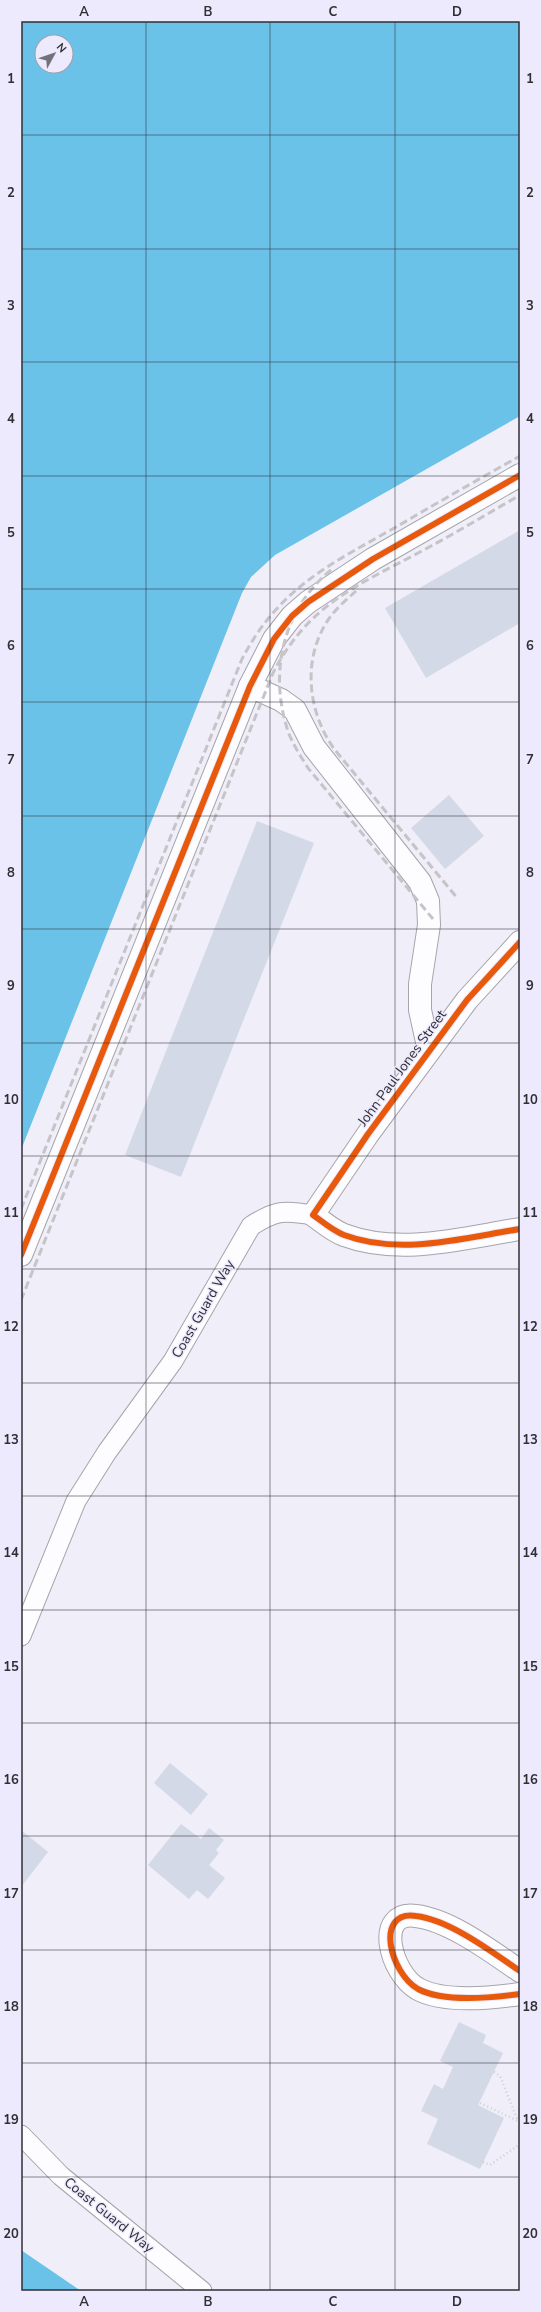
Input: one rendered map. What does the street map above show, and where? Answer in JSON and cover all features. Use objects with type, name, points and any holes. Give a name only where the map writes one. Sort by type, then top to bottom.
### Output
[{"type":"street","points":[[21,1255],[250,686],[274,639],[292,616],[308,602],[373,559],[520,475]]},
{"type":"street","points":[[250,686],[281,700],[295,710],[314,747],[420,882],[428,901],[429,925],[420,984],[420,1010],[429,1051]]},
{"type":"street","name":"John Paul Jones Street","points":[[313,1215],[368,1134],[467,1000],[520,942]]},
{"type":"street","name":"Coast Guard Way","points":[[313,1215],[343,1235],[379,1245],[423,1244],[520,1230]]},
{"type":"street","points":[[520,1971],[467,1936],[432,1919],[415,1915],[405,1917],[398,1920],[392,1928],[390,1948],[393,1959],[406,1980],[418,1988],[430,1994],[473,1998],[520,1994]]},
{"type":"lane","name":"Coast Guard Way","points":[[21,1636],[76,1501],[107,1452],[174,1361],[251,1226],[270,1214],[292,1211],[313,1215]]},
{"type":"lane","name":"Coast Guard Way","points":[[21,2135],[61,2176],[202,2291]]},
{"type":"path","points":[[494,2072],[500,2076],[519,2122]]},
{"type":"path","points":[[480,2102],[519,2122]]},
{"type":"path","points":[[483,2162],[490,2165],[520,2144]]},
{"type":"water","points":[[21,21],[520,21],[520,416],[275,555],[251,577],[242,593],[21,1150]]},
{"type":"water","points":[[21,2250],[81,2291],[21,2291]]},
{"type":"building","points":[[520,530],[520,623],[426,678],[385,608]]},
{"type":"building","points":[[449,795],[484,836],[445,869],[411,828]]},
{"type":"building","points":[[257,821],[314,843],[181,1177],[125,1155]]},
{"type":"building","points":[[170,1763],[208,1794],[191,1815],[154,1783]]},
{"type":"building","points":[[181,1824],[201,1839],[209,1828],[224,1840],[216,1850],[219,1853],[209,1865],[225,1878],[208,1899],[197,1890],[189,1899],[148,1865]]},
{"type":"building","points":[[21,1830],[48,1852],[21,1887]]},
{"type":"building","points":[[459,2022],[486,2035],[483,2043],[503,2053],[478,2105],[504,2118],[480,2169],[427,2144],[438,2119],[421,2111],[434,2084],[443,2089],[453,2067],[440,2061]]},
{"type":"railway","points":[[21,1209],[242,659],[256,635],[272,614],[289,596],[328,567],[520,456]]},
{"type":"railway","points":[[21,1300],[273,673],[287,650],[302,630],[318,614],[355,587],[520,495]]},
{"type":"railway","points":[[331,570],[314,586],[301,604],[291,624],[284,645],[280,667],[280,689],[283,712],[289,734],[308,768],[433,919]]},
{"type":"railway","points":[[356,591],[328,620],[318,640],[313,656],[311,672],[312,689],[314,705],[319,721],[335,750],[458,899]]},
{"type":"cycle path","points":[[21,1255],[250,686],[274,639],[292,616],[308,602],[373,559],[520,475]]},
{"type":"cycle path","points":[[520,942],[467,1000],[368,1134],[313,1215],[332,1229],[344,1235],[365,1241],[387,1244],[409,1245],[432,1243],[520,1229]]},
{"type":"cycle path","points":[[520,1971],[484,1946],[456,1930],[429,1919],[416,1916],[403,1917],[395,1923],[391,1932],[391,1944],[394,1957],[400,1970],[408,1981],[418,1989],[429,1993],[454,1998],[482,1998],[520,1994]]}]
